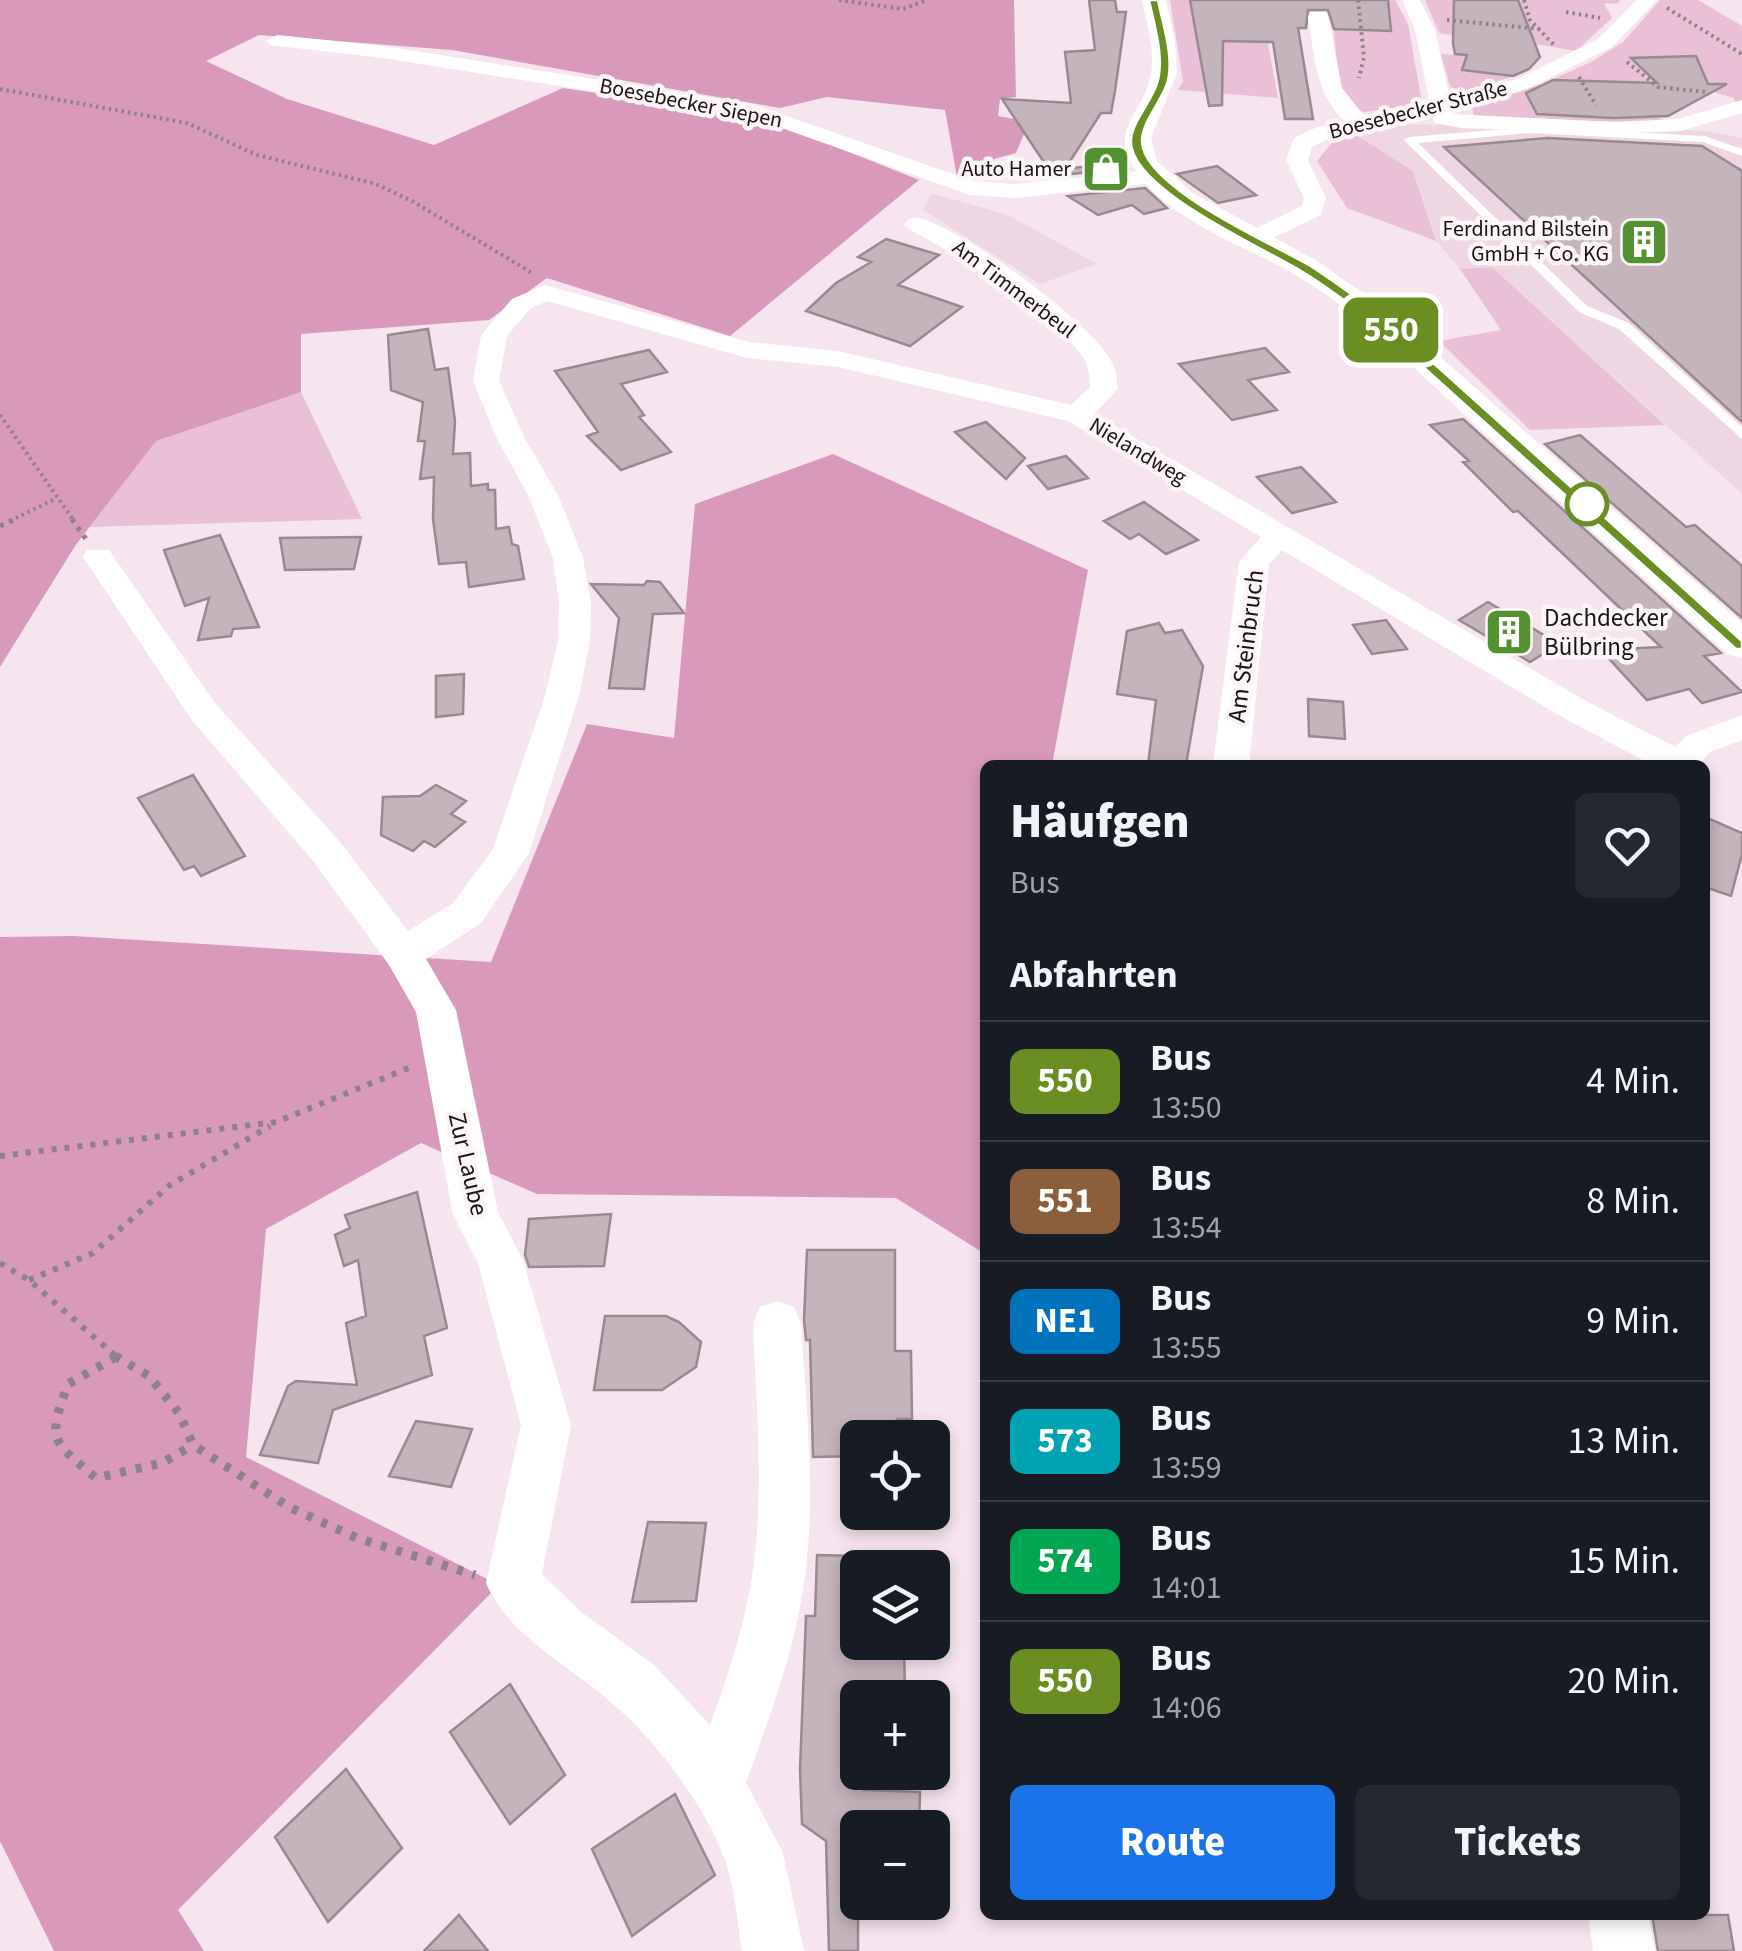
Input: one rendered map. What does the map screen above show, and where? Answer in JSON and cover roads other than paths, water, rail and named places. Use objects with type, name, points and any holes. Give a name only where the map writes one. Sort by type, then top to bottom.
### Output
[{"type":"street","points":[[1154,0],[1163,48],[1163,81],[1136,138],[1140,157],[1154,176],[1190,203],[1308,270],[1375,316],[1742,645]]},
{"type":"street","name":"Boesebecker Straße","points":[[1252,238],[1313,210],[1315,198],[1296,160],[1302,144],[1325,132],[1440,109],[1524,83],[1563,56],[1606,43],[1658,4]]},
{"type":"street","points":[[1415,9],[1443,118],[1502,128],[1613,128],[1680,125],[1742,106]]},
{"type":"street","points":[[1318,16],[1330,91],[1359,123]]},
{"type":"street","name":"Boesebecker Siepen","points":[[277,41],[383,52],[752,110],[970,188],[1016,191],[1154,176]]},
{"type":"street","name":"Am Timmerbeul","points":[[916,224],[944,237],[1088,347],[1104,373],[1104,389],[1077,415]]},
{"type":"street","name":"Nielandweg","points":[[403,954],[467,914],[510,853],[562,696],[574,642],[575,604],[568,558],[543,495],[510,440],[486,381],[494,335],[521,304],[547,294],[747,350],[838,360],[1077,415],[1574,710],[1671,760]]},
{"type":"street","name":"Am Steinbruch","points":[[1231,760],[1254,562],[1278,536]]},
{"type":"street","name":"Zur Laube","points":[[98,557],[203,711],[327,852],[403,954],[436,1010],[476,1215],[500,1260],[546,1424],[513,1583],[562,1631],[634,1685],[698,1752],[716,1786]]},
{"type":"street","points":[[1683,760],[1698,744],[1742,727]]},
{"type":"street","points":[[773,1951],[753,1854],[716,1786],[757,1671],[779,1574],[783,1474],[777,1323]]},
{"type":"street","points":[[1619,1920],[1624,1951]]},
{"type":"lane","points":[[1742,153],[1705,140],[1502,128],[1409,140],[1583,309],[1624,326],[1742,435]]},
{"type":"place","name":"Auto Hamer","points":[[1106,169]]},
{"type":"place","name":"Ferdinand Bilstein GmbH + Co. KG","points":[[1644,242]]},
{"type":"place","name":"Dachdecker Bülbring","points":[[1509,632]]}]
